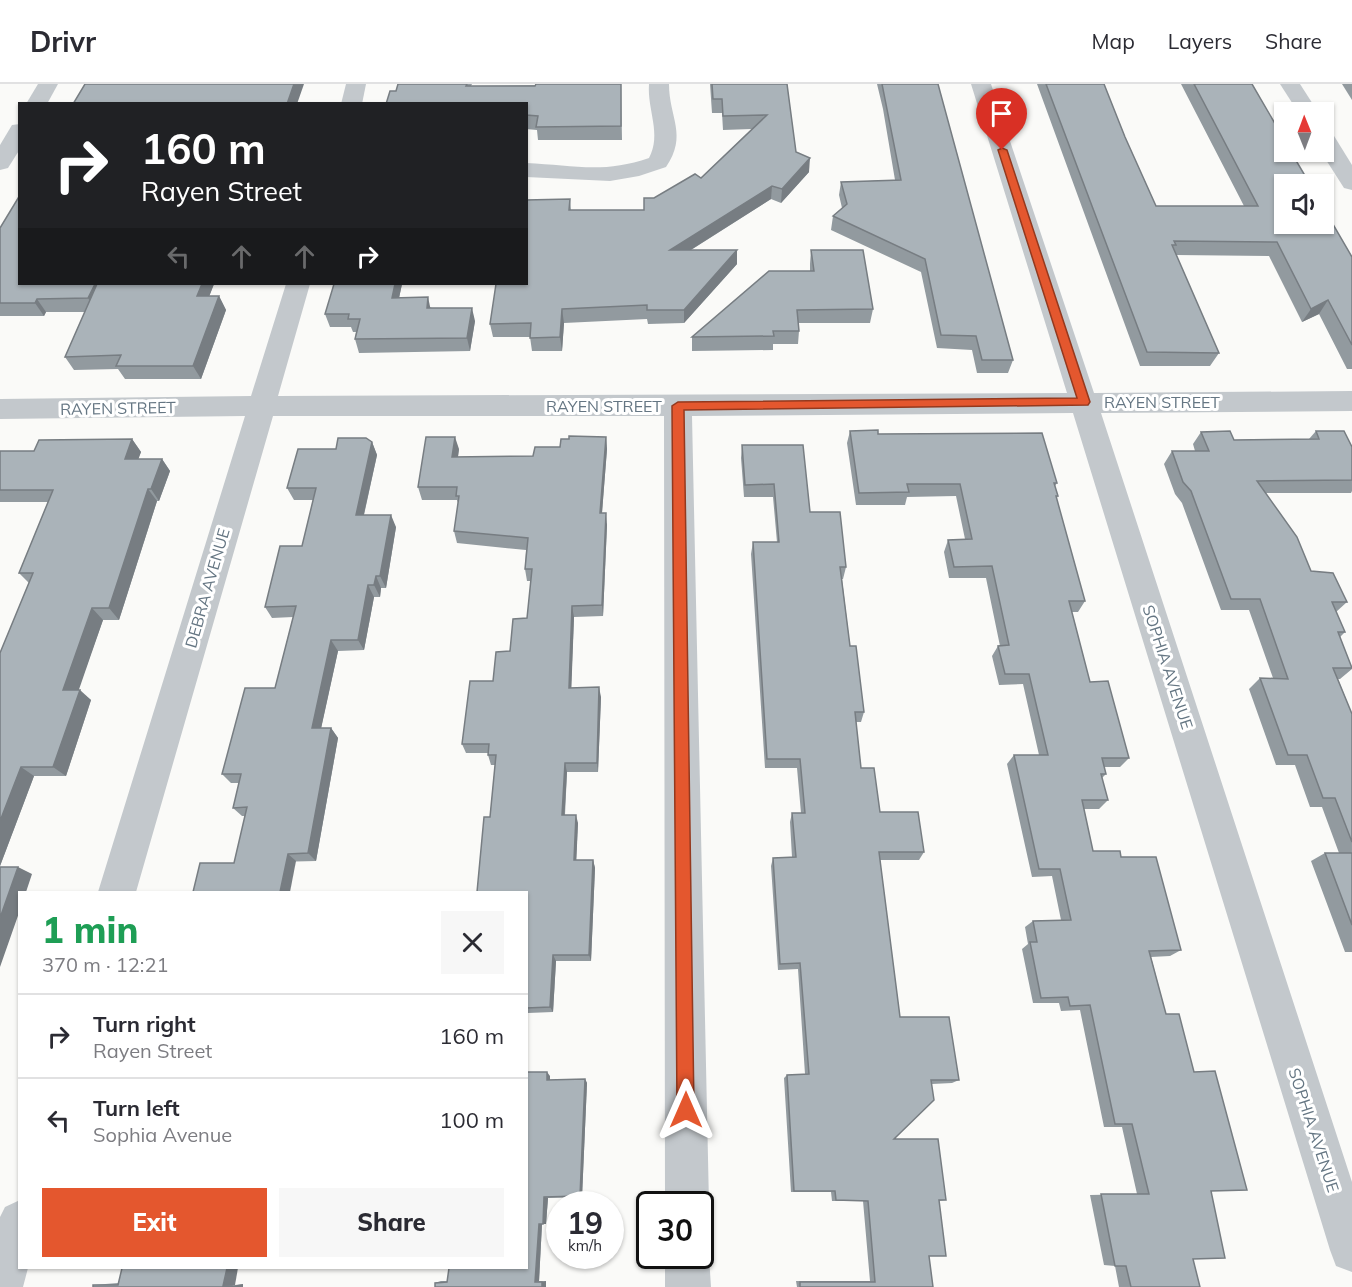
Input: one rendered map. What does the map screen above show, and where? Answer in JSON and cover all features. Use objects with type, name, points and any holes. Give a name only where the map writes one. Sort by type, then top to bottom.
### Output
[{"type":"street","points":[[37,102],[48,84]]},
{"type":"street","points":[[352,102],[356,84]]},
{"type":"street","points":[[528,170],[596,174],[622,173],[658,162],[666,148],[669,136],[659,103],[660,84]]},
{"type":"street","name":"SOPHIA AVENUE","points":[[981,84],[1352,1250]]},
{"type":"street","points":[[1290,84],[1302,102]]},
{"type":"street","points":[[0,163],[18,133]]},
{"type":"street","points":[[1334,154],[1352,183]]},
{"type":"street","name":"DEBRA AVENUE","points":[[117,891],[298,285]]},
{"type":"street","name":"RAYEN STREET","points":[[0,409],[1352,400]]},
{"type":"street","points":[[678,406],[687,1191]]},
{"type":"street","points":[[0,1287],[18,1228]]},
{"type":"street","points":[[687,1269],[688,1287]]},
{"type":"building","points":[[85,84],[294,84],[288,102],[74,102]]},
{"type":"building","points":[[398,84],[535,86],[536,84],[621,84],[621,126],[536,127],[538,116],[528,115],[528,102],[387,102],[390,91],[396,91]]},
{"type":"building","points":[[712,84],[787,84],[796,152],[810,158],[782,189],[772,186],[670,250],[737,250],[684,310],[647,310],[647,305],[562,309],[560,337],[530,338],[531,323],[490,324],[496,285],[528,285],[528,200],[570,199],[569,210],[644,210],[644,198],[654,198],[695,174],[701,178],[767,115],[723,116],[722,99],[713,99]]},
{"type":"building","points":[[882,84],[938,84],[1013,360],[982,360],[976,336],[941,335],[925,259],[833,216],[847,204],[841,182],[901,180]]},
{"type":"building","points":[[1046,84],[1104,84],[1156,206],[1258,206],[1194,84],[1252,84],[1274,122],[1274,162],[1297,162],[1304,174],[1274,174],[1274,234],[1334,234],[1334,226],[1352,257],[1352,345],[1328,300],[1311,309],[1277,242],[1174,241],[1176,245],[1172,245],[1219,353],[1147,352]]},
{"type":"building","points":[[18,198],[18,285],[94,285],[88,298],[37,299],[35,303],[0,303],[0,228]]},
{"type":"building","points":[[811,250],[863,250],[873,309],[797,310],[799,331],[773,331],[774,336],[692,337],[769,271],[814,271]]},
{"type":"building","points":[[97,285],[202,285],[197,296],[219,296],[193,366],[116,366],[121,355],[65,357]]},
{"type":"building","points":[[334,285],[395,285],[392,298],[428,297],[427,308],[472,308],[467,338],[355,339],[360,319],[348,319],[349,314],[325,314]]},
{"type":"building","points":[[878,430],[878,434],[1042,433],[1057,483],[1054,483],[1058,496],[1056,496],[1085,601],[1069,601],[1090,682],[1108,681],[1129,758],[1102,758],[1106,774],[1101,774],[1108,800],[1082,800],[1093,851],[1120,851],[1121,857],[1156,857],[1181,950],[1149,951],[1166,1014],[1179,1014],[1194,1072],[1215,1071],[1247,1190],[1211,1191],[1225,1258],[1193,1259],[1200,1287],[1131,1287],[1126,1266],[1115,1266],[1101,1194],[1149,1194],[1132,1124],[1115,1124],[1090,1005],[1070,1006],[1068,997],[1041,998],[1030,942],[1037,942],[1033,921],[1071,920],[1060,869],[1039,869],[1014,755],[1048,755],[1029,674],[1005,674],[998,646],[1009,645],[992,566],[954,567],[948,540],[972,539],[960,484],[907,484],[909,492],[859,493],[850,431]]},
{"type":"building","points":[[1230,431],[1234,440],[1319,439],[1316,431],[1344,431],[1352,447],[1352,480],[1257,481],[1297,537],[1311,571],[1333,573],[1347,602],[1332,602],[1345,632],[1338,632],[1352,668],[1333,668],[1352,714],[1352,842],[1335,798],[1323,798],[1307,755],[1288,755],[1260,678],[1288,679],[1260,599],[1231,599],[1191,491],[1183,482],[1172,451],[1209,451],[1201,432]]},
{"type":"building","points":[[569,436],[606,437],[600,513],[606,513],[602,605],[572,606],[569,688],[599,687],[597,763],[565,763],[562,815],[576,815],[574,860],[593,860],[589,955],[553,955],[550,1007],[528,1008],[528,891],[477,891],[484,817],[490,817],[496,755],[488,755],[489,744],[462,744],[470,681],[493,681],[496,652],[510,651],[513,619],[527,618],[532,569],[525,569],[528,538],[454,531],[459,496],[456,496],[457,487],[418,487],[426,437],[455,437],[452,457],[533,456],[535,447],[560,447],[561,439],[569,439]]},
{"type":"building","points":[[338,438],[366,438],[372,442],[356,515],[391,515],[380,576],[376,576],[374,585],[368,585],[358,640],[331,640],[312,728],[331,728],[308,853],[288,854],[280,891],[193,891],[200,863],[234,863],[247,807],[233,808],[241,774],[222,774],[245,688],[275,688],[296,606],[265,607],[280,546],[302,546],[316,488],[287,488],[298,449],[336,449]]},
{"type":"building","points":[[132,439],[125,459],[162,459],[151,489],[148,489],[109,608],[92,608],[63,690],[80,690],[53,767],[21,767],[0,821],[0,653],[33,573],[19,573],[53,490],[0,490],[0,451],[34,451],[39,440]]},
{"type":"building","points":[[742,445],[803,445],[810,512],[840,512],[846,567],[840,567],[850,646],[856,646],[864,712],[855,712],[861,768],[874,768],[880,812],[918,812],[924,852],[879,852],[900,1017],[949,1017],[959,1080],[931,1080],[934,1100],[894,1139],[938,1139],[946,1200],[939,1200],[946,1256],[929,1256],[933,1287],[800,1287],[800,1282],[875,1282],[868,1201],[836,1200],[835,1191],[794,1191],[787,1075],[809,1074],[800,963],[780,964],[773,858],[796,857],[792,813],[805,813],[800,759],[767,759],[753,542],[779,542],[774,484],[745,485]]},
{"type":"building","points":[[1325,853],[1352,853],[1352,925]]},
{"type":"building","points":[[0,867],[18,867],[0,918]]},
{"type":"building","points":[[528,1072],[547,1072],[547,1080],[585,1079],[580,1191],[546,1191],[543,1224],[539,1224],[535,1282],[542,1282],[542,1287],[435,1287],[435,1283],[447,1282],[449,1269],[528,1269]]},
{"type":"building","points":[[122,1269],[227,1269],[223,1286],[232,1287],[93,1287],[93,1285],[118,1285]]},
{"type":"route","points":[[686,1110],[678,406],[1084,402],[1002,150]]}]
